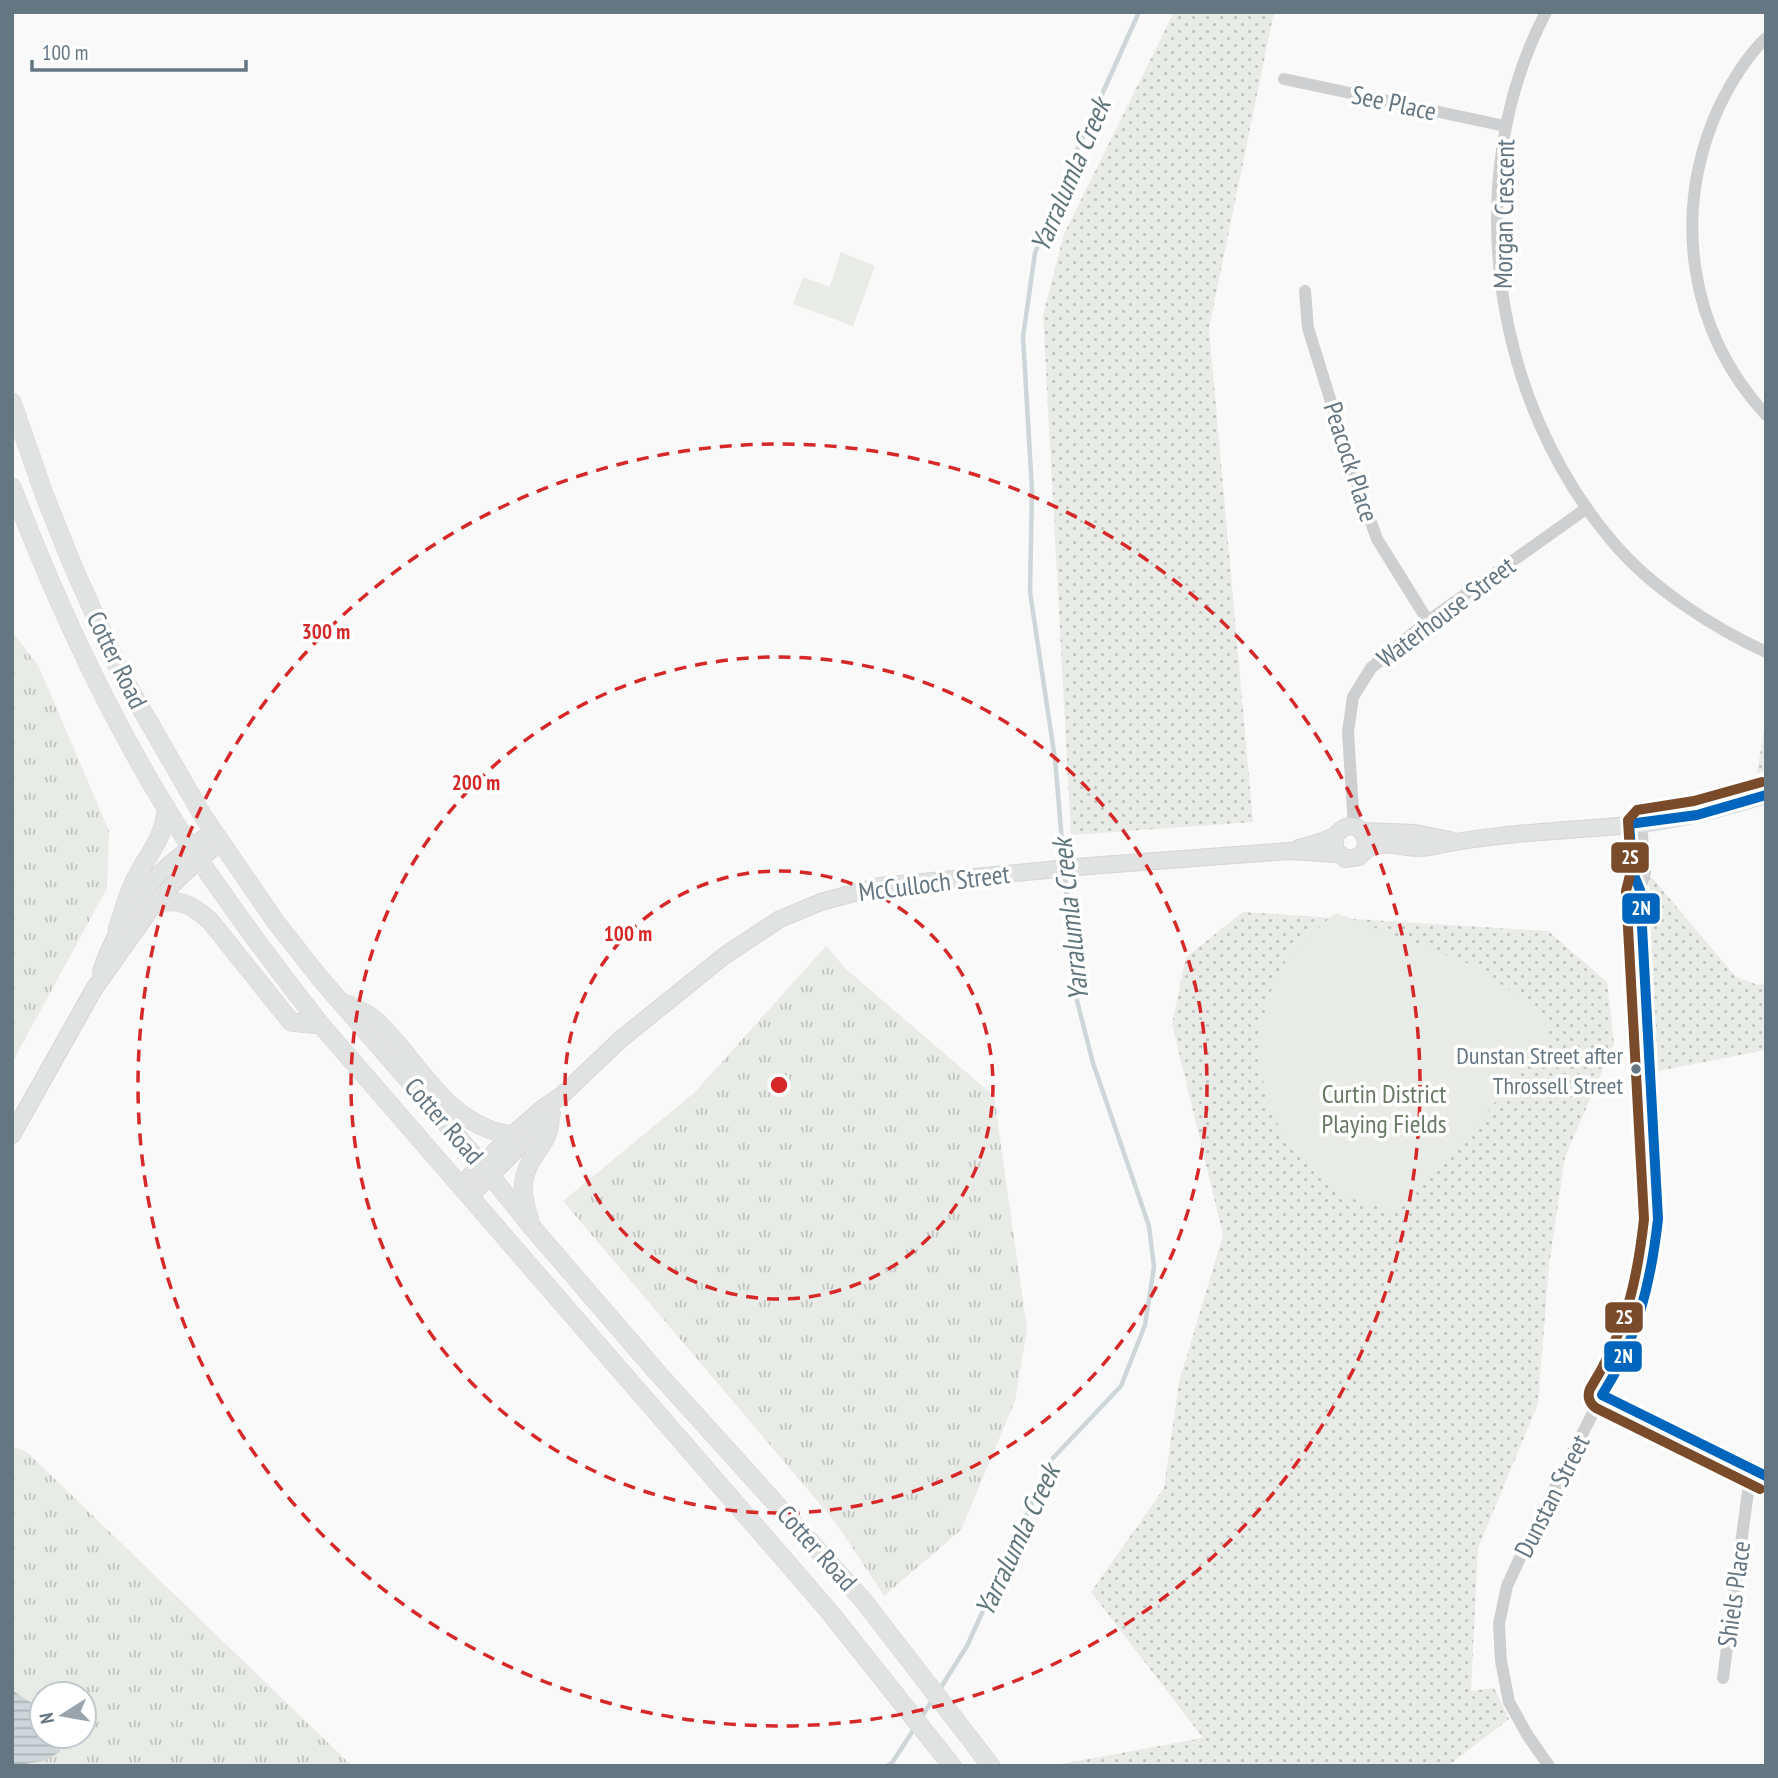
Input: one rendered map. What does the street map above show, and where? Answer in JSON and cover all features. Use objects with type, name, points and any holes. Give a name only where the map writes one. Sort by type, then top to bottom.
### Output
[{"type":"main road","name":"Cotter Road","points":[[12,402],[44,494],[102,634],[138,704],[217,836],[275,920],[487,1170],[531,1226],[673,1390],[863,1600],[991,1766]]},
{"type":"main road","name":"Cotter Road","points":[[12,487],[55,592],[108,704],[195,854],[256,940],[321,1026],[828,1610],[952,1766]]},
{"type":"main road","points":[[1456,841],[1415,833],[1343,828],[1335,836],[1334,844],[1338,854],[1351,859],[1369,848],[1387,844],[1420,849],[1456,841],[1635,824],[1698,815],[1766,795]]},
{"type":"main road","points":[[94,989],[135,878],[158,841],[165,824],[166,807]]},
{"type":"main road","points":[[1358,829],[1366,842],[1363,853]]},
{"type":"main road","points":[[117,930],[156,878],[195,854],[217,836]]},
{"type":"main road","name":"McCulloch Street","points":[[1290,851],[1335,836]]},
{"type":"main road","name":"McCulloch Street","points":[[487,1170],[512,1135],[561,1096],[621,1039],[673,995],[779,919],[821,902],[880,886],[1039,870],[1290,851],[1338,854]]},
{"type":"main road","points":[[12,1135],[94,989],[195,854]]},
{"type":"main road","points":[[155,904],[172,900],[196,909],[211,922],[291,1022],[321,1026]]},
{"type":"main road","points":[[341,1001],[374,1018],[441,1097],[464,1118],[493,1133],[512,1135]]},
{"type":"main road","name":"McCulloch Street","points":[[465,1191],[550,1118],[561,1096]]},
{"type":"main road","points":[[531,1226],[523,1186],[526,1171],[551,1132],[550,1118]]},
{"type":"street","name":"Morgan Crescent","points":[[1546,12],[1521,69],[1505,126],[1500,172],[1499,282],[1513,349],[1535,411],[1558,463],[1613,542],[1652,579],[1700,617],[1766,652]]},
{"type":"street","points":[[1766,38],[1737,75],[1710,126],[1698,168],[1691,217],[1692,257],[1699,292],[1717,344],[1755,403],[1766,415]]},
{"type":"street","name":"See Place","points":[[1284,79],[1505,126]]},
{"type":"street","name":"Peacock Place","points":[[1305,291],[1308,328],[1377,539],[1428,621]]},
{"type":"street","name":"Waterhouse Street","points":[[1358,829],[1348,732],[1353,697],[1371,668],[1428,621],[1587,508]]},
{"type":"street","name":"Dunstan Street","points":[[1549,1766],[1510,1702],[1502,1661],[1499,1624],[1507,1586],[1602,1395],[1627,1354],[1654,1260],[1658,1219],[1640,890],[1633,873],[1635,824]]},
{"type":"street","points":[[1602,1395],[1766,1476]]},
{"type":"street","name":"Shiels Place","points":[[1723,1678],[1751,1469]]},
{"type":"green space","points":[[1174,12],[1274,12],[1209,328],[1253,822],[1071,835],[1043,315],[1064,234]]},
{"type":"green space","points":[[841,252],[875,266],[853,326],[793,304],[803,277],[830,287]]},
{"type":"green space","points":[[12,631],[39,667],[109,831],[107,888],[12,1063]]},
{"type":"green space","points":[[1766,717],[1766,770],[1757,773]]},
{"type":"green space","points":[[1648,873],[1736,977],[1758,985],[1766,983],[1766,1050],[1658,1071]]},
{"type":"green space","name":"Curtin District Playing Fields","points":[[1243,912],[1548,931],[1607,982],[1614,1044],[1565,1157],[1549,1265],[1538,1404],[1478,1548],[1471,1691],[1494,1688],[1509,1719],[1448,1766],[1050,1766],[1203,1738],[1091,1592],[1164,1488],[1179,1382],[1223,1235],[1172,1024],[1186,957]]},
{"type":"green space","points":[[1336,913],[1475,966],[1539,1011],[1547,1031],[1546,1045],[1397,1212],[1351,1198],[1306,1164],[1288,1142],[1265,1091],[1261,1035],[1266,1007],[1276,979],[1294,951]]},
{"type":"green space","points":[[826,946],[846,969],[994,1096],[1027,1329],[1015,1401],[961,1530],[884,1596],[836,1523],[563,1201],[694,1093]]},
{"type":"green space","points":[[12,1446],[28,1453],[352,1766],[12,1766]]},
{"type":"shaded area","points":[[12,1690],[28,1701],[28,1750],[60,1752],[44,1761],[12,1766]]},
{"type":"waterway","name":"Yarralumla Creek","points":[[1064,865],[1055,759],[1030,592],[1032,490],[1023,337],[1035,253],[1077,150],[1139,12]]},
{"type":"waterway","name":"Yarralumla Creek","points":[[938,1692],[967,1646],[1052,1459],[1121,1386],[1145,1325],[1154,1267],[1149,1226],[1093,1063],[1075,993],[1065,874]]},
{"type":"waterway","name":"Yarralumla Creek","points":[[921,1718],[933,1699]]},
{"type":"waterway","name":"Yarralumla Creek","points":[[887,1766],[892,1763],[916,1726]]},
{"type":"transit line","name":"2S","points":[[1760,1489],[1596,1408],[1590,1402],[1589,1394],[1612,1348],[1628,1307],[1638,1265],[1644,1219],[1626,891],[1631,871],[1628,820],[1637,810],[1694,801],[1762,782]]},
{"type":"transit line","name":"2N","points":[[1766,795],[1697,815],[1629,824],[1633,873],[1640,890],[1658,1219],[1640,1310],[1625,1354],[1602,1395],[1766,1476]]},
{"type":"place","name":"Dunstan Street after Throssell Street","points":[[1636,1069]]}]
